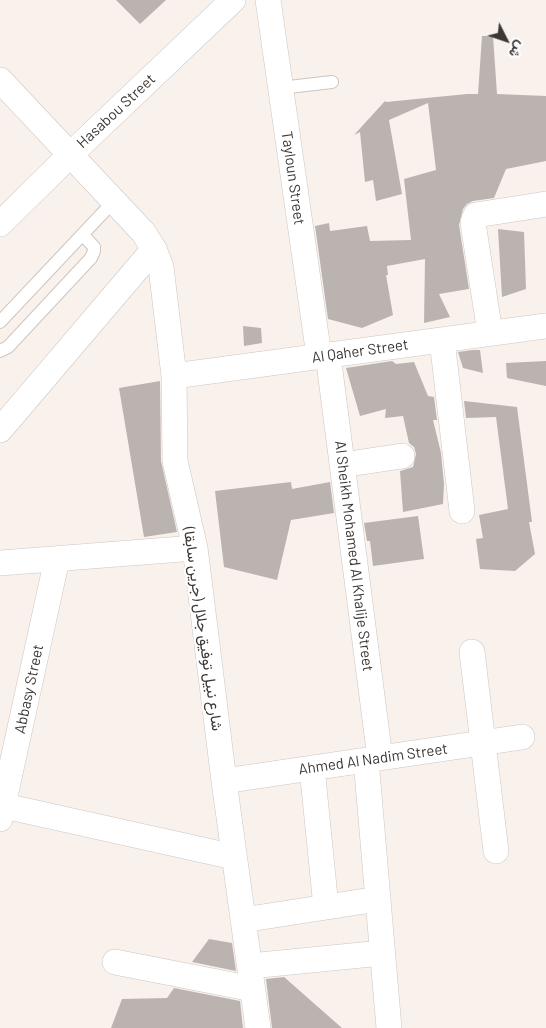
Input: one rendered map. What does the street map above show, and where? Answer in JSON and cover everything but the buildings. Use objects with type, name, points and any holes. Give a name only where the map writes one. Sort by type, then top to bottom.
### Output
[{"type":"street","name":"Hasabou Street","points":[[0,224],[234,0]]},
{"type":"street","name":"Tayloun Street","points":[[268,0],[280,88],[323,355]]},
{"type":"street","name":"شارع نبيل توفيق جلال (جرين سابقا)","points":[[1,85],[143,232],[154,249],[161,267],[174,376],[175,461],[195,548],[234,858],[258,1028]]},
{"type":"street","points":[[490,333],[473,223],[474,219],[476,216],[546,204]]},
{"type":"street","points":[[0,430],[154,249]]},
{"type":"street","name":"Al Qaher Street","points":[[174,376],[546,326]]},
{"type":"street","points":[[442,340],[462,511]]},
{"type":"street","name":"Al Sheikh Mohamed Al Khalije Street","points":[[323,355],[342,465],[373,759],[378,899],[389,1028]]},
{"type":"street","points":[[342,465],[402,456]]},
{"type":"street","points":[[0,563],[195,548]]},
{"type":"street","name":"Abbasy Street","points":[[1,810],[57,559]]},
{"type":"street","points":[[472,652],[496,851]]},
{"type":"street","name":"Ahmed Al Nadim Street","points":[[224,781],[522,737]]},
{"type":"street","points":[[312,768],[326,907]]},
{"type":"street","points":[[1,810],[234,858]]},
{"type":"street","points":[[243,920],[378,899]]},
{"type":"street","points":[[114,962],[251,978],[382,953]]},
{"type":"lane","points":[[280,88],[332,82]]},
{"type":"lane","points":[[0,322],[114,202]]},
{"type":"lane","points":[[0,350],[8,347],[91,258],[94,247],[83,235]]}]
